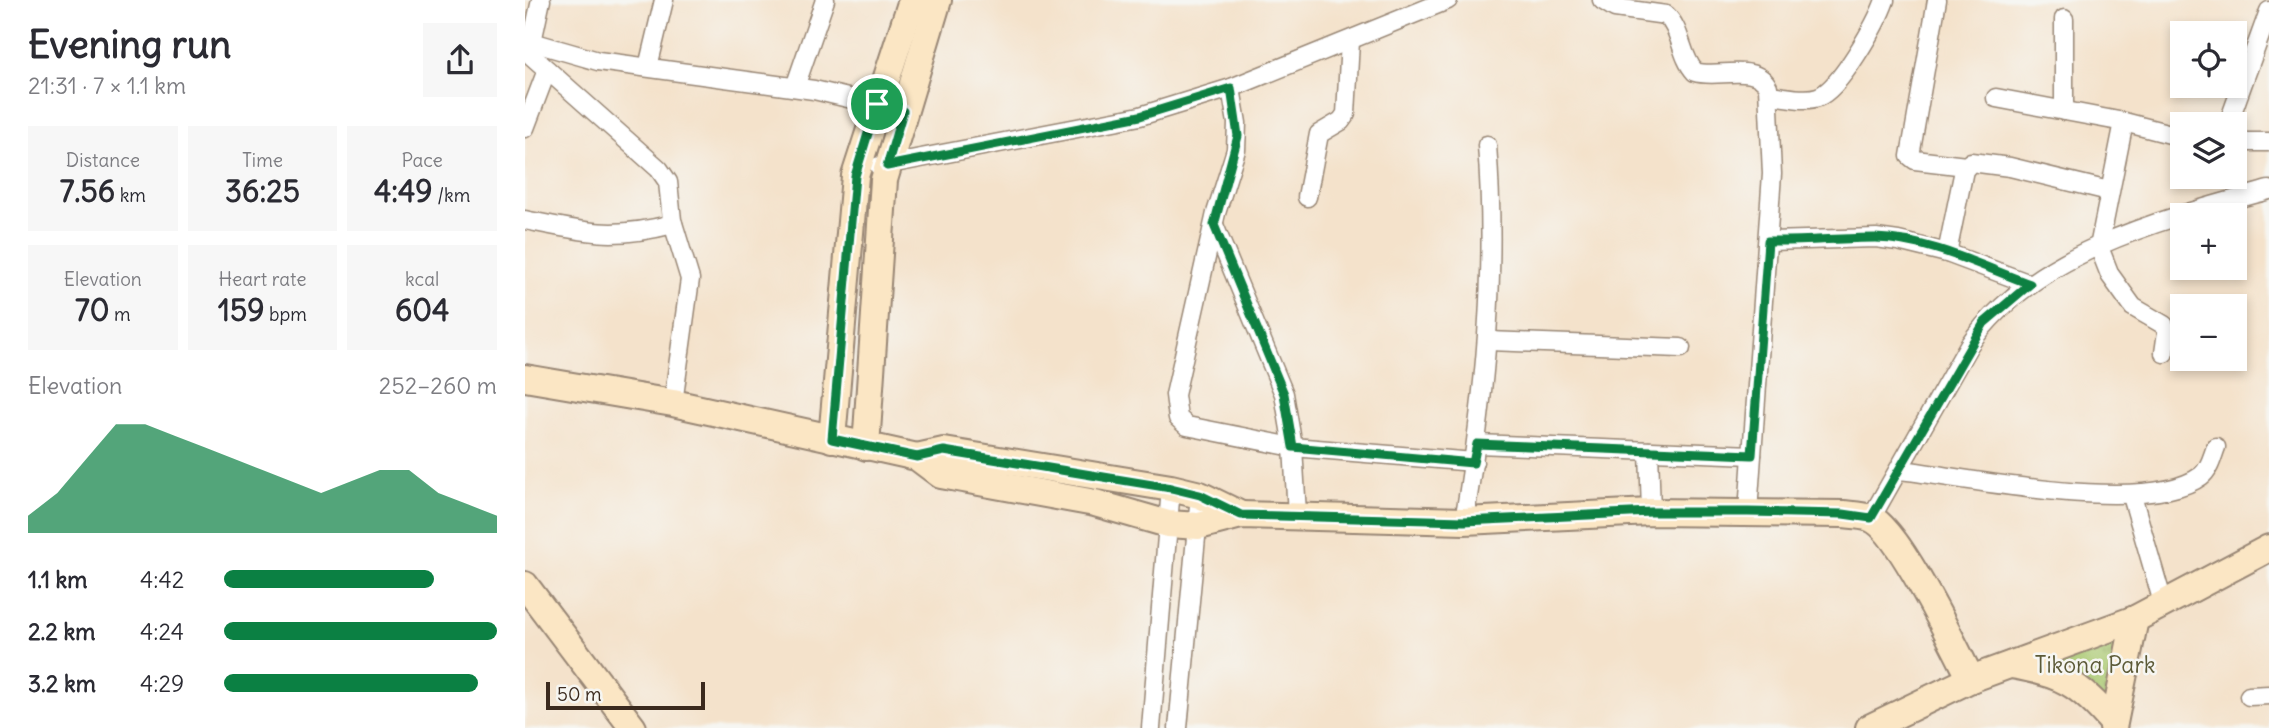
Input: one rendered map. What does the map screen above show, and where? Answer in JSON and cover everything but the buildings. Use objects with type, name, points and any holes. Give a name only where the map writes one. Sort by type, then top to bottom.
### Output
[{"type":"street","points":[[527,44],[541,0]]},
{"type":"street","points":[[648,67],[664,0]]},
{"type":"street","points":[[795,87],[825,0]]},
{"type":"street","points":[[832,439],[855,176],[912,0]]},
{"type":"street","points":[[866,447],[887,166],[938,0]]},
{"type":"street","points":[[860,165],[887,166],[1140,116],[1231,88],[1447,0]]},
{"type":"street","points":[[1602,0],[1615,8],[1666,15],[1675,27],[1686,59],[1695,72],[1753,74],[1765,81],[1769,95],[1772,174],[1748,512]]},
{"type":"street","points":[[1769,95],[1814,98],[1827,92],[1869,34],[1885,0]]},
{"type":"street","points":[[1937,0],[1909,154],[1915,160],[1966,166],[1978,161],[2109,191]]},
{"type":"street","points":[[2232,112],[2269,11]]},
{"type":"street","points":[[2064,19],[2064,111]]},
{"type":"street","points":[[1307,197],[1319,134],[1341,121],[1346,114],[1350,41]]},
{"type":"street","points":[[527,44],[598,61],[795,87],[903,111]]},
{"type":"street","points":[[527,44],[547,70],[664,176],[669,190],[673,224],[690,279],[673,403]]},
{"type":"street","points":[[525,128],[547,70]]},
{"type":"street","points":[[1231,88],[1238,136],[1214,225],[1175,395],[1178,418],[1187,426],[1293,447],[1473,463]]},
{"type":"street","points":[[1996,98],[2125,122],[2170,134]]},
{"type":"street","points":[[2125,122],[2099,247],[2110,275],[2133,307],[2164,325],[2167,332],[2164,353]]},
{"type":"street","points":[[2247,142],[2269,142]]},
{"type":"street","points":[[1464,521],[1477,444],[1489,341],[1492,207],[1487,145]]},
{"type":"street","points":[[1947,253],[1966,166]]},
{"type":"street","points":[[1871,518],[1984,323],[2030,284],[2099,247],[2163,219],[2269,190]]},
{"type":"street","points":[[525,220],[605,235],[635,233],[673,224]]},
{"type":"street","points":[[1214,225],[1284,394],[1293,447],[1297,514]]},
{"type":"street","points":[[1768,241],[1876,238],[1947,253],[2030,284]]},
{"type":"street","points":[[1489,341],[1681,348]]},
{"type":"street","points":[[525,378],[673,403],[917,457],[944,451],[1171,488],[1200,495],[1241,515]]},
{"type":"street","points":[[1477,444],[1752,455]]},
{"type":"street","points":[[1901,470],[2095,495],[2132,496],[2190,482],[2202,475],[2216,447]]},
{"type":"street","points":[[1649,451],[1651,512]]},
{"type":"street","points":[[917,457],[941,475],[1095,503],[1168,524],[1199,526],[1241,515],[1297,514],[1464,521],[1651,512],[1843,514],[1871,518],[1883,528],[1912,570],[1971,679]]},
{"type":"street","points":[[1151,728],[1171,488]]},
{"type":"street","points":[[1178,728],[1200,495]]},
{"type":"street","points":[[2132,496],[2164,606]]},
{"type":"street","points":[[1869,728],[1971,679],[2164,606],[2269,548]]},
{"type":"street","points":[[525,584],[633,728]]},
{"type":"street","points":[[2113,725],[2135,619]]},
{"type":"street","points":[[2009,665],[2047,671],[2070,681],[2090,696],[2113,725]]},
{"type":"street","points":[[2249,696],[2269,695]]},
{"type":"green space","name":"Tikona Park","points":[[2129,622],[2110,712],[2038,665]]},
{"type":"route","points":[[1231,88],[1238,136],[1214,225],[1284,394],[1293,447],[1473,463],[1477,444],[1752,455],[1768,241],[1830,242],[1876,238],[1898,241],[1947,253],[2030,284],[1984,323],[1969,345],[1901,470],[1871,518],[1843,514],[1748,512],[1651,512],[1464,521],[1297,514],[1241,515],[1200,495],[1171,488],[944,451],[917,457],[832,439],[855,176],[877,104],[903,111],[887,166],[1140,116],[1231,88]]}]
